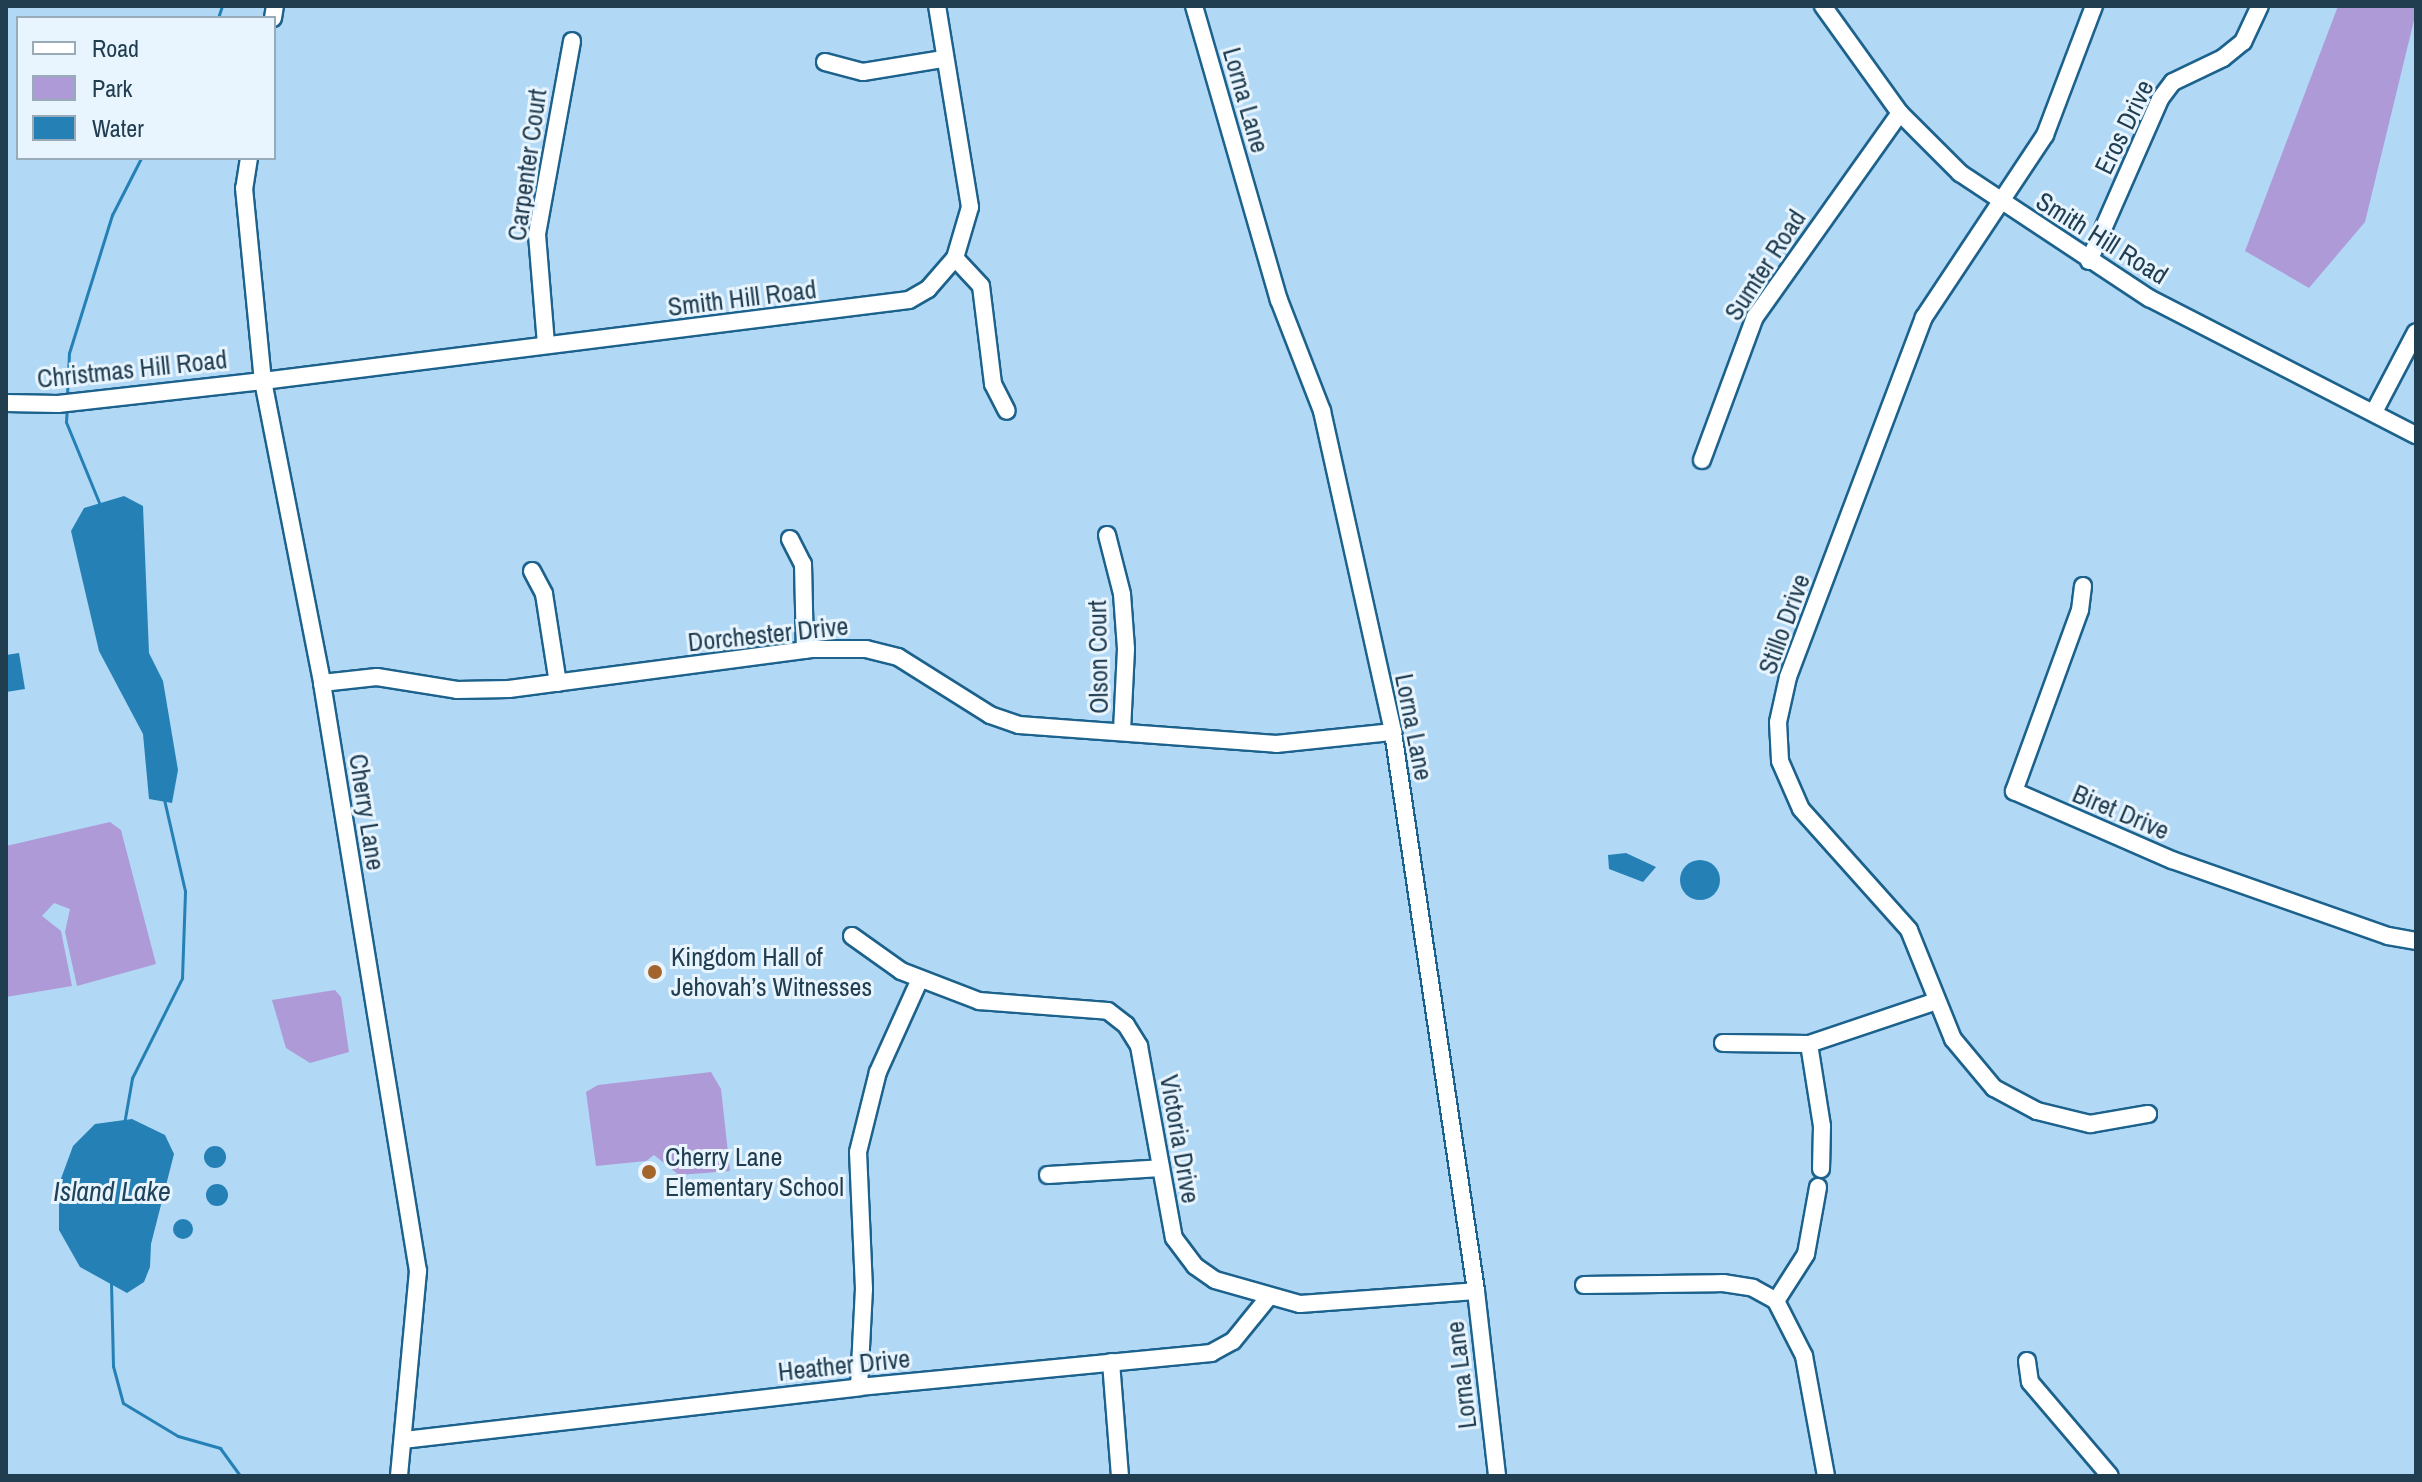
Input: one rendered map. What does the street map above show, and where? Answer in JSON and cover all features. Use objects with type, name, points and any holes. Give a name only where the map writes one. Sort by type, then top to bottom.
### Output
[{"type":"street","name":"Smith Hill Road","points":[[263,381],[909,300],[928,289],[955,258],[966,232],[969,186],[942,59],[937,6]]},
{"type":"street","name":"Lorna Lane","points":[[1194,6],[1279,300],[1322,411],[1393,732],[1476,1291],[1497,1476]]},
{"type":"street","name":"Smith Hill Road","points":[[1823,6],[1900,113],[1960,173],[2149,298],[2416,435]]},
{"type":"street","name":"Stillo Drive","points":[[2094,6],[2045,135],[2003,204],[1924,317],[1788,677],[1778,722],[1780,761],[1801,809],[1909,930],[1934,1002],[1970,1065],[1994,1088],[2037,1111],[2090,1124],[2148,1114]]},
{"type":"street","name":"Eros Drive","points":[[2089,261],[2160,99],[2173,82],[2223,58],[2243,42],[2260,6]]},
{"type":"street","name":"Carpenter Court","points":[[546,344],[537,234],[572,41]]},
{"type":"street","points":[[825,62],[863,72],[942,59]]},
{"type":"street","name":"Sumter Road","points":[[1702,460],[1755,317],[1900,113]]},
{"type":"street","name":"Cherry Lane","points":[[249,160],[244,188],[263,381],[322,683],[418,1271],[399,1476]]},
{"type":"street","points":[[955,258],[981,286],[993,384],[1007,411]]},
{"type":"street","points":[[2374,412],[2416,332]]},
{"type":"street","name":"Christmas Hill Road","points":[[6,403],[58,404],[263,381]]},
{"type":"street","name":"Olson Court","points":[[1107,535],[1123,607],[1122,732]]},
{"type":"street","points":[[790,539],[803,564],[805,650]]},
{"type":"street","points":[[532,571],[544,594],[558,683]]},
{"type":"street","name":"Biret Drive","points":[[2083,586],[2080,610],[2014,791],[2172,860],[2388,936],[2416,941]]},
{"type":"street","name":"Dorchester Drive","points":[[322,683],[377,677],[457,690],[558,683],[805,650],[866,649],[898,657],[990,715],[1019,725],[1276,744],[1393,732]]},
{"type":"street","name":"Victoria Drive","points":[[852,936],[901,971],[979,1001],[1108,1011],[1117,1018],[1139,1046],[1174,1238],[1195,1266],[1215,1280],[1268,1298],[1300,1304],[1476,1291]]},
{"type":"street","points":[[859,1387],[864,1289],[858,1152],[878,1072],[920,979]]},
{"type":"street","points":[[1723,1043],[1809,1044],[1934,1002]]},
{"type":"street","points":[[1809,1044],[1822,1126],[1821,1169]]},
{"type":"street","points":[[1048,1175],[1161,1168]]},
{"type":"street","points":[[1776,1301],[1806,1254],[1818,1187]]},
{"type":"street","points":[[1584,1285],[1723,1283],[1753,1288],[1776,1301],[1804,1356],[1826,1476]]},
{"type":"street","name":"Heather Drive","points":[[404,1440],[859,1387],[1211,1353],[1233,1341],[1268,1298]]},
{"type":"street","points":[[2027,1361],[2030,1382],[2110,1476]]},
{"type":"street","points":[[1111,1362],[1120,1476]]},
{"type":"green space","points":[[2338,6],[2416,6],[2416,12],[2365,222],[2309,288],[2245,251]]},
{"type":"green space","points":[[110,822],[121,830],[156,964],[77,986],[65,932],[70,909],[54,903],[42,916],[61,931],[72,986],[6,997],[6,846]]},
{"type":"green space","points":[[335,990],[341,997],[349,1052],[310,1063],[286,1048],[272,1000]]},
{"type":"green space","points":[[711,1072],[721,1089],[730,1171],[679,1175],[654,1155],[646,1161],[596,1166],[586,1092],[598,1085]]},
{"type":"water","points":[[124,496],[143,506],[149,653],[163,681],[178,770],[172,803],[149,799],[143,734],[99,651],[71,531],[84,508]]},
{"type":"water","points":[[19,653],[25,689],[6,692],[6,655]]},
{"type":"water","points":[[1626,853],[1656,867],[1643,882],[1609,869],[1608,855]]},
{"type":"water","points":[[1700,860],[1714,866],[1720,880],[1714,894],[1700,900],[1686,894],[1680,880],[1686,866]]},
{"type":"water","name":"Island Lake","points":[[132,1119],[165,1135],[174,1154],[151,1244],[150,1267],[144,1282],[127,1293],[80,1267],[59,1230],[59,1184],[73,1146],[95,1124]]},
{"type":"water","points":[[215,1146],[223,1149],[226,1157],[223,1165],[215,1168],[207,1165],[204,1157],[207,1149]]},
{"type":"water","points":[[217,1184],[225,1187],[228,1195],[225,1203],[217,1206],[209,1203],[206,1195],[209,1187]]},
{"type":"water","points":[[179,1219],[187,1219],[193,1229],[187,1239],[179,1239],[173,1233],[173,1225]]},
{"type":"waterway","points":[[219,16],[222,6]]},
{"type":"waterway","points":[[67,395],[69,353],[112,215],[140,160]]},
{"type":"waterway","points":[[67,407],[66,422],[100,505]]},
{"type":"waterway","points":[[124,1124],[132,1078],[182,978],[185,891],[164,799]]},
{"type":"waterway","points":[[111,1283],[113,1366],[123,1403],[178,1436],[220,1448],[240,1476]]},
{"type":"place","name":"Kingdom Hall of Jehovah’s Witnesses","points":[[655,972]]},
{"type":"place","name":"Cherry Lane Elementary School","points":[[649,1172]]}]
